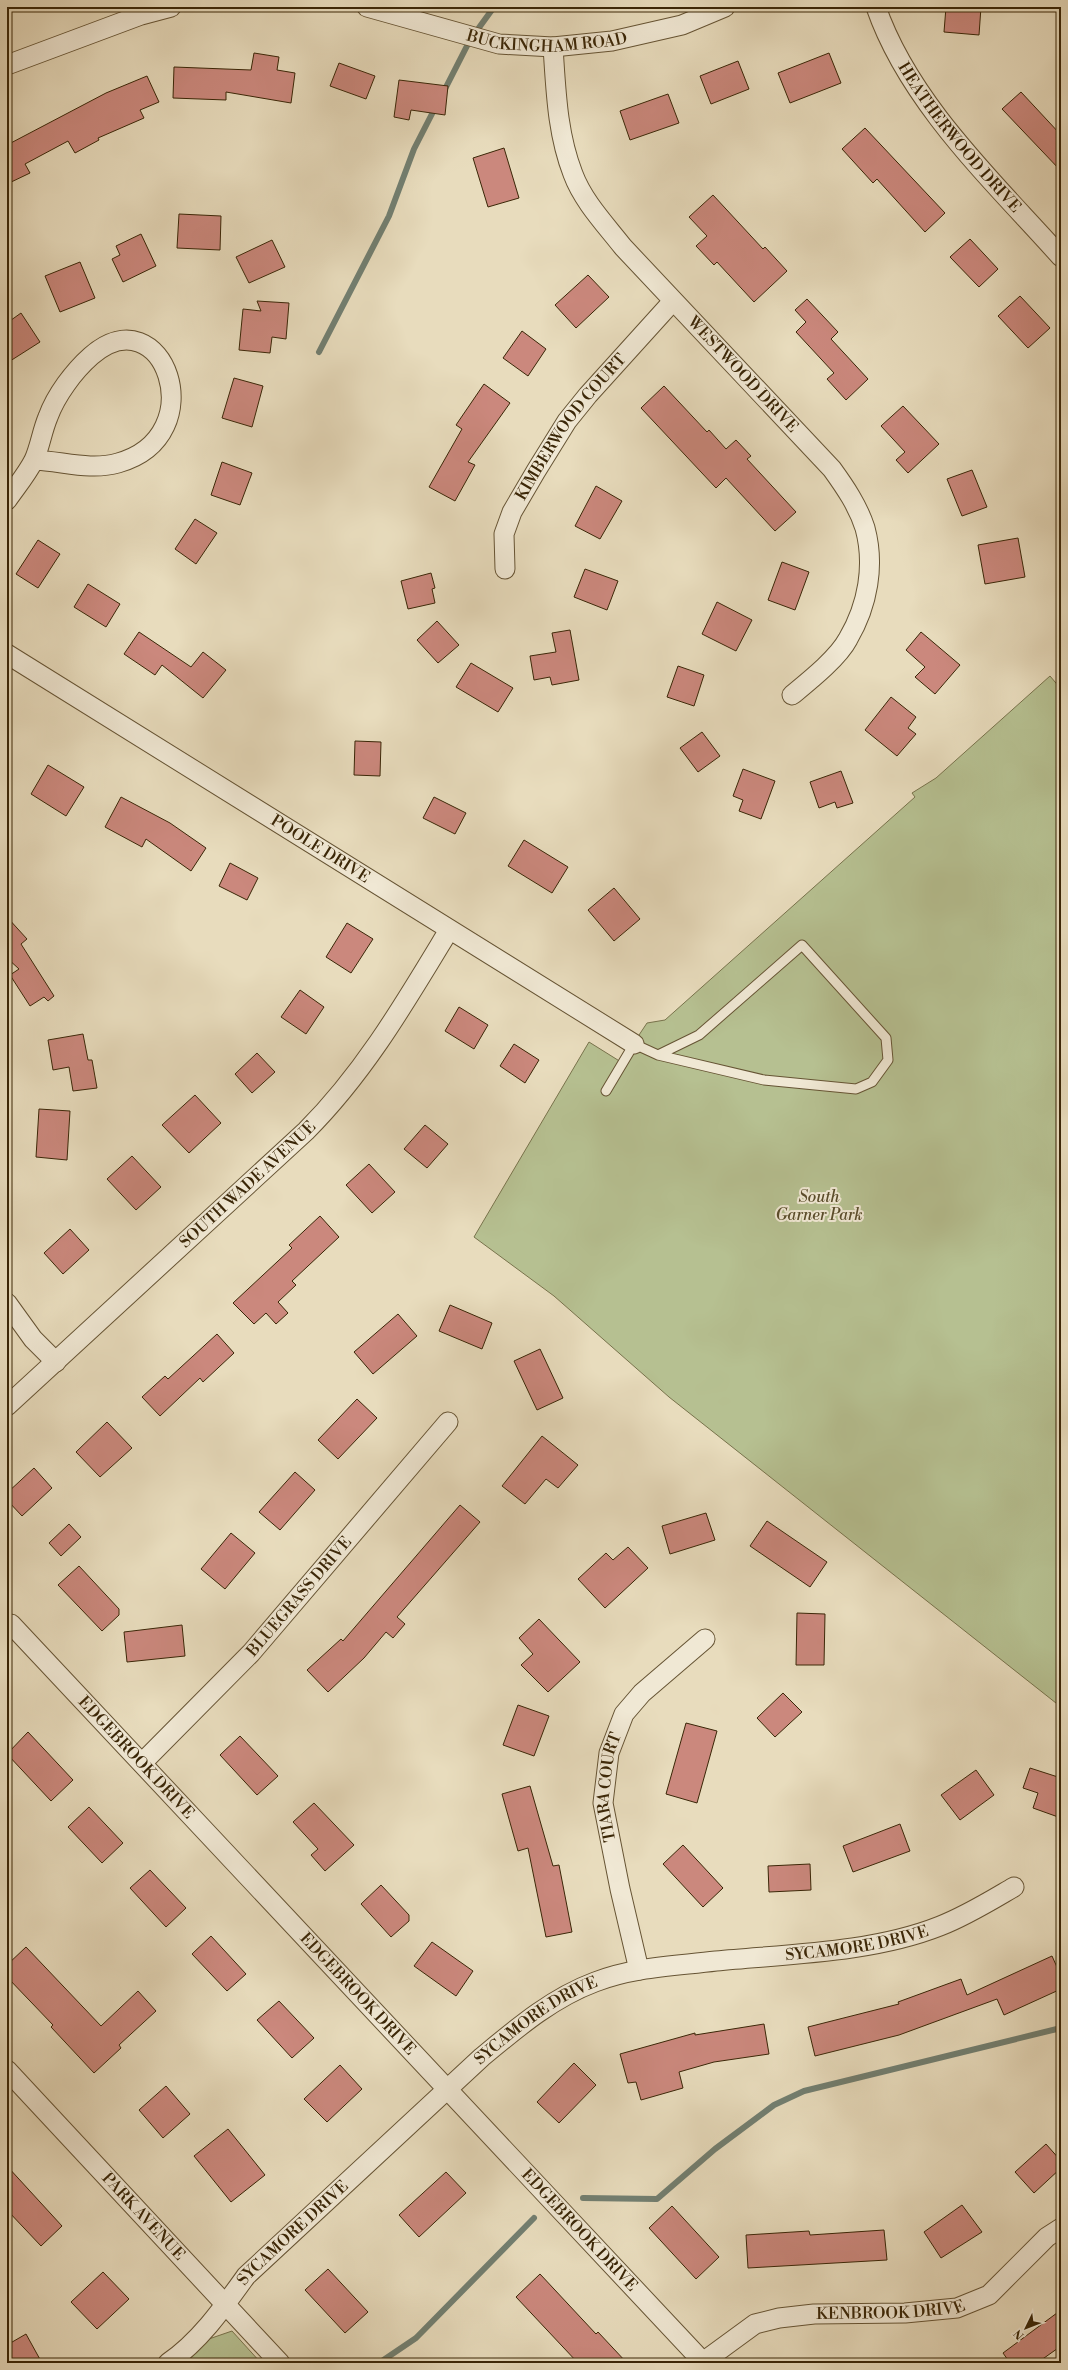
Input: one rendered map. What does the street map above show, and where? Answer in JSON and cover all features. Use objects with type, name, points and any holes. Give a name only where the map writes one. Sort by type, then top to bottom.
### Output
[{"type":"street","points":[[7,65],[127,20],[171,7]]},
{"type":"street","name":"BUCKINGHAM ROAD","points":[[368,7],[499,44],[553,47],[612,41],[674,26],[725,7]]},
{"type":"street","name":"HEATHERWOOD DRIVE","points":[[876,7],[886,35],[929,108],[1061,257]]},
{"type":"street","name":"WESTWOOD DRIVE","points":[[553,47],[561,137],[573,175],[600,218],[623,247],[832,469],[851,496],[864,527],[870,555],[869,584],[861,612],[848,640],[812,679],[792,694]]},
{"type":"street","name":"KIMBERWOOD COURT","points":[[505,569],[504,534],[512,512],[567,421],[588,395],[673,301]]},
{"type":"street","points":[[7,500],[34,460],[48,416],[58,397],[91,356],[102,347],[125,340],[139,343],[154,351],[163,361],[168,372],[172,388],[171,404],[165,426],[155,441],[136,456],[118,463],[97,467],[54,461],[34,460]]},
{"type":"street","name":"POOLE DRIVE","points":[[7,654],[634,1044]]},
{"type":"street","name":"SOUTH WADE AVENUE","points":[[7,1406],[283,1152],[335,1102],[398,1013],[449,930]]},
{"type":"street","points":[[7,1303],[33,1338],[56,1362]]},
{"type":"street","name":"BLUEGRASS DRIVE","points":[[142,1763],[251,1653],[448,1422]]},
{"type":"street","name":"EDGEBROOK DRIVE","points":[[11,1624],[704,2362]]},
{"type":"street","name":"TIARA COURT","points":[[639,1970],[620,1889],[603,1803],[609,1753],[624,1714],[642,1693],[705,1639]]},
{"type":"street","name":"SYCAMORE DRIVE","points":[[168,2363],[186,2350],[226,2304],[246,2276],[521,2024],[551,2004],[595,1981],[639,1970],[848,1947],[894,1939],[939,1926],[978,1909],[1014,1887]]},
{"type":"street","name":"PARK AVENUE","points":[[7,2070],[280,2363]]},
{"type":"street","name":"KENBROOK DRIVE","points":[[704,2362],[755,2324],[779,2318],[814,2314],[905,2313],[957,2308],[989,2295],[1047,2237],[1061,2228]]},
{"type":"lane","points":[[606,1091],[634,1044],[658,1055],[764,1080],[856,1089],[872,1082],[888,1060],[886,1038],[802,945],[700,1035],[658,1055]]},
{"type":"green space","name":"South Garner Park","points":[[1050,676],[1061,689],[1061,1707],[669,1397],[554,1296],[474,1237],[589,1042],[621,1062],[647,1023],[665,1020],[915,797],[912,793],[936,778]]},
{"type":"green space","points":[[232,2331],[261,2363],[176,2363],[203,2341]]},
{"type":"building","points":[[946,7],[981,7],[979,35],[944,32]]},
{"type":"building","points":[[254,53],[279,57],[277,70],[295,73],[291,103],[226,92],[226,100],[173,98],[174,67],[251,70]]},
{"type":"building","points":[[829,53],[841,83],[790,103],[778,73]]},
{"type":"building","points":[[738,61],[749,89],[711,104],[700,76]]},
{"type":"building","points":[[339,63],[375,76],[366,99],[330,86]]},
{"type":"building","points":[[147,76],[159,102],[140,110],[144,118],[98,138],[99,140],[75,153],[68,141],[25,164],[30,173],[7,184],[7,145],[106,93]]},
{"type":"building","points":[[399,80],[448,86],[445,115],[411,110],[409,120],[394,117]]},
{"type":"building","points":[[1021,92],[1061,135],[1061,171],[1002,109]]},
{"type":"building","points":[[668,94],[679,123],[630,140],[620,111]]},
{"type":"building","points":[[865,128],[945,213],[925,232],[877,179],[873,183],[842,149]]},
{"type":"building","points":[[504,148],[519,198],[488,207],[473,158]]},
{"type":"building","points":[[713,195],[763,249],[765,247],[787,271],[754,302],[717,262],[714,265],[696,246],[707,236],[689,217]]},
{"type":"building","points":[[179,214],[221,216],[220,250],[177,248]]},
{"type":"building","points":[[141,234],[156,266],[123,282],[112,259],[120,255],[116,246]]},
{"type":"building","points":[[970,239],[998,269],[979,287],[950,257]]},
{"type":"building","points":[[272,240],[285,267],[249,283],[236,257]]},
{"type":"building","points":[[80,262],[95,298],[60,312],[45,276]]},
{"type":"building","points":[[588,275],[609,297],[576,328],[555,305]]},
{"type":"building","points":[[1020,296],[1050,328],[1028,348],[998,316]]},
{"type":"building","points":[[807,299],[838,332],[831,339],[868,379],[846,400],[827,379],[834,373],[796,332],[806,322],[795,310]]},
{"type":"building","points":[[257,301],[289,303],[286,339],[272,337],[270,353],[239,350],[243,309],[261,311]]},
{"type":"building","points":[[21,313],[40,342],[7,363],[7,323]]},
{"type":"building","points":[[522,331],[546,349],[528,376],[503,358]]},
{"type":"building","points":[[234,378],[263,386],[252,427],[222,418]]},
{"type":"building","points":[[484,384],[510,403],[468,462],[475,465],[455,501],[429,487],[462,429],[456,425]]},
{"type":"building","points":[[664,386],[707,432],[709,430],[726,449],[736,440],[751,456],[747,459],[796,512],[775,531],[726,478],[716,488],[641,408]]},
{"type":"building","points":[[903,406],[939,444],[908,473],[896,460],[905,452],[881,426]]},
{"type":"building","points":[[222,462],[252,473],[240,505],[211,495]]},
{"type":"building","points":[[972,470],[987,507],[962,516],[947,479]]},
{"type":"building","points":[[596,486],[622,501],[600,539],[575,526]]},
{"type":"building","points":[[195,519],[217,533],[196,564],[175,549]]},
{"type":"building","points":[[1018,538],[1025,577],[985,584],[978,545]]},
{"type":"building","points":[[38,540],[60,554],[38,588],[16,574]]},
{"type":"building","points":[[782,562],[809,572],[795,610],[768,600]]},
{"type":"building","points":[[585,569],[618,581],[607,610],[574,597]]},
{"type":"building","points":[[431,573],[435,588],[432,589],[435,603],[408,609],[401,581]]},
{"type":"building","points":[[88,584],[120,604],[106,627],[74,607]]},
{"type":"building","points":[[717,602],[752,620],[736,651],[702,634]]},
{"type":"building","points":[[437,621],[459,645],[438,663],[417,640]]},
{"type":"building","points":[[570,630],[579,680],[552,685],[550,677],[534,680],[530,656],[556,652],[552,633]]},
{"type":"building","points":[[139,632],[191,667],[203,652],[226,670],[203,698],[162,665],[155,675],[124,654]]},
{"type":"building","points":[[921,632],[960,665],[935,694],[915,677],[925,667],[906,650]]},
{"type":"building","points":[[471,663],[513,688],[498,712],[456,687]]},
{"type":"building","points":[[678,666],[704,675],[694,706],[667,697]]},
{"type":"building","points":[[891,697],[916,717],[908,728],[916,734],[897,756],[865,730]]},
{"type":"building","points":[[702,732],[720,756],[698,772],[680,748]]},
{"type":"building","points":[[355,741],[381,742],[380,776],[354,775]]},
{"type":"building","points":[[48,765],[84,787],[66,816],[31,794]]},
{"type":"building","points":[[743,769],[775,781],[761,819],[739,811],[743,800],[733,796]]},
{"type":"building","points":[[841,771],[853,803],[837,808],[835,802],[819,808],[810,782]]},
{"type":"building","points":[[121,797],[170,823],[206,848],[191,871],[146,839],[142,847],[105,827]]},
{"type":"building","points":[[434,797],[466,813],[455,834],[423,818]]},
{"type":"building","points":[[524,840],[568,867],[552,893],[508,866]]},
{"type":"building","points":[[230,863],[258,878],[247,900],[219,886]]},
{"type":"building","points":[[614,888],[640,919],[614,941],[588,910]]},
{"type":"building","points":[[7,917],[27,939],[21,944],[54,996],[48,1001],[44,997],[30,1006],[10,975],[19,969],[7,958]]},
{"type":"building","points":[[347,923],[373,939],[351,973],[326,957]]},
{"type":"building","points":[[300,990],[324,1007],[306,1034],[281,1017]]},
{"type":"building","points":[[459,1007],[488,1025],[474,1049],[445,1031]]},
{"type":"building","points":[[83,1034],[88,1060],[92,1060],[97,1088],[73,1091],[69,1067],[53,1070],[48,1040]]},
{"type":"building","points":[[514,1044],[539,1060],[525,1083],[500,1066]]},
{"type":"building","points":[[257,1053],[275,1072],[252,1093],[235,1074]]},
{"type":"building","points":[[195,1095],[221,1123],[189,1153],[162,1125]]},
{"type":"building","points":[[39,1109],[70,1111],[67,1160],[36,1157]]},
{"type":"building","points":[[425,1125],[448,1144],[427,1168],[404,1149]]},
{"type":"building","points":[[132,1156],[161,1187],[136,1210],[107,1179]]},
{"type":"building","points":[[369,1164],[395,1192],[372,1213],[346,1185]]},
{"type":"building","points":[[320,1216],[339,1237],[292,1281],[296,1285],[278,1302],[288,1313],[276,1324],[266,1313],[254,1324],[233,1303],[292,1248],[289,1245]]},
{"type":"building","points":[[70,1229],[89,1250],[63,1274],[44,1253]]},
{"type":"building","points":[[450,1305],[492,1323],[482,1349],[439,1331]]},
{"type":"building","points":[[398,1314],[417,1336],[373,1374],[354,1352]]},
{"type":"building","points":[[217,1334],[234,1353],[203,1382],[200,1378],[160,1416],[142,1397],[165,1376],[168,1379]]},
{"type":"building","points":[[540,1349],[563,1398],[537,1410],[514,1361]]},
{"type":"building","points":[[357,1399],[377,1418],[338,1459],[318,1440]]},
{"type":"building","points":[[107,1422],[132,1448],[100,1477],[76,1452]]},
{"type":"building","points":[[542,1436],[578,1465],[558,1488],[546,1479],[525,1504],[502,1486]]},
{"type":"building","points":[[34,1468],[52,1488],[22,1516],[7,1500],[7,1493]]},
{"type":"building","points":[[295,1472],[315,1490],[280,1530],[259,1512]]},
{"type":"building","points":[[460,1505],[480,1522],[397,1617],[405,1624],[393,1638],[386,1632],[364,1658],[328,1692],[307,1670],[341,1639],[343,1641]]},
{"type":"building","points":[[706,1513],[715,1540],[670,1554],[662,1526]]},
{"type":"building","points":[[767,1521],[827,1562],[810,1587],[750,1546]]},
{"type":"building","points":[[69,1524],[81,1537],[61,1556],[49,1543]]},
{"type":"building","points":[[231,1533],[255,1553],[225,1589],[201,1569]]},
{"type":"building","points":[[628,1547],[648,1568],[605,1608],[578,1579],[606,1553],[613,1560]]},
{"type":"building","points":[[79,1566],[119,1609],[119,1615],[102,1631],[58,1585]]},
{"type":"building","points":[[797,1613],[825,1614],[824,1665],[796,1665]]},
{"type":"building","points":[[539,1619],[580,1662],[548,1692],[521,1665],[533,1654],[519,1638]]},
{"type":"building","points":[[182,1625],[185,1656],[127,1662],[124,1632]]},
{"type":"building","points":[[783,1693],[802,1712],[775,1737],[757,1718]]},
{"type":"building","points":[[518,1705],[549,1716],[534,1756],[503,1745]]},
{"type":"building","points":[[686,1723],[717,1731],[697,1803],[666,1794]]},
{"type":"building","points":[[28,1732],[73,1780],[51,1801],[7,1754]]},
{"type":"building","points":[[240,1736],[278,1776],[257,1795],[220,1755]]},
{"type":"building","points":[[1030,1768],[1061,1778],[1061,1818],[1033,1808],[1038,1793],[1023,1788]]},
{"type":"building","points":[[976,1770],[994,1795],[960,1820],[941,1795]]},
{"type":"building","points":[[530,1786],[553,1866],[559,1865],[572,1932],[546,1937],[528,1848],[518,1851],[502,1794]]},
{"type":"building","points":[[314,1803],[354,1845],[325,1871],[311,1855],[318,1849],[293,1822]]},
{"type":"building","points":[[89,1807],[123,1843],[102,1863],[68,1827]]},
{"type":"building","points":[[900,1824],[910,1851],[853,1872],[843,1846]]},
{"type":"building","points":[[683,1845],[723,1888],[703,1907],[663,1864]]},
{"type":"building","points":[[810,1864],[811,1890],[769,1892],[768,1866]]},
{"type":"building","points":[[150,1870],[186,1908],[166,1927],[130,1888]]},
{"type":"building","points":[[381,1885],[409,1915],[409,1921],[391,1937],[361,1904]]},
{"type":"building","points":[[211,1936],[246,1974],[227,1991],[192,1954]]},
{"type":"building","points":[[432,1942],[473,1971],[456,1996],[414,1966]]},
{"type":"building","points":[[26,1947],[101,2026],[138,1991],[156,2011],[119,2045],[121,2048],[94,2073],[51,2027],[53,2025],[7,1977],[7,1965]]},
{"type":"building","points":[[1052,1956],[1061,1976],[1061,1989],[1004,2015],[997,1999],[899,2035],[815,2056],[808,2027],[899,2004],[898,2002],[961,1979],[967,1995]]},
{"type":"building","points":[[279,2001],[314,2038],[292,2058],[257,2020]]},
{"type":"building","points":[[764,2024],[769,2054],[714,2062],[679,2072],[683,2088],[641,2100],[636,2082],[628,2083],[620,2054],[695,2033],[695,2035]]},
{"type":"building","points":[[574,2063],[596,2085],[559,2123],[537,2102]]},
{"type":"building","points":[[340,2065],[362,2089],[327,2122],[304,2099]]},
{"type":"building","points":[[166,2086],[190,2114],[163,2138],[139,2110]]},
{"type":"building","points":[[228,2129],[265,2175],[231,2202],[194,2156]]},
{"type":"building","points":[[1046,2144],[1061,2161],[1061,2168],[1034,2193],[1015,2172]]},
{"type":"building","points":[[7,2166],[62,2226],[41,2246],[7,2210]]},
{"type":"building","points":[[446,2172],[466,2193],[419,2237],[399,2215]]},
{"type":"building","points":[[962,2205],[982,2232],[941,2258],[924,2232]]},
{"type":"building","points":[[672,2206],[719,2257],[696,2279],[649,2228]]},
{"type":"building","points":[[884,2230],[887,2260],[748,2268],[746,2235],[809,2231],[810,2235]]},
{"type":"building","points":[[328,2269],[368,2312],[345,2333],[305,2290]]},
{"type":"building","points":[[103,2272],[129,2299],[97,2329],[71,2302]]},
{"type":"building","points":[[540,2274],[596,2334],[598,2332],[627,2363],[578,2363],[516,2297]]},
{"type":"building","points":[[1061,2310],[1061,2346],[1037,2363],[1010,2363],[1003,2353]]},
{"type":"building","points":[[26,2334],[42,2363],[7,2363],[7,2345]]},
{"type":"waterway","points":[[443,93],[470,40],[494,7]]},
{"type":"waterway","points":[[319,352],[389,216],[414,149],[436,106]]},
{"type":"waterway","points":[[583,2198],[657,2199],[715,2149],[774,2105],[804,2091],[1061,2028]]},
{"type":"waterway","points":[[379,2363],[416,2338],[534,2218]]}]
